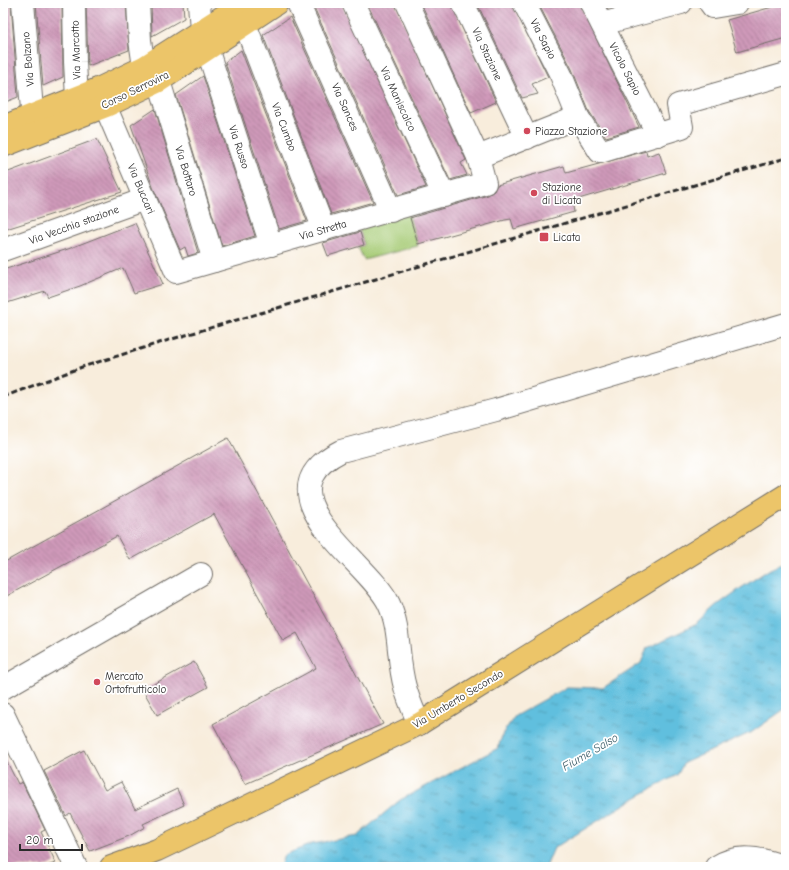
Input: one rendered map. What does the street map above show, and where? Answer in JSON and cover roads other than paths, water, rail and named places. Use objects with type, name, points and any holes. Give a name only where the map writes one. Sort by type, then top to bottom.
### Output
[{"type":"main road","name":"Corso Serrovira","points":[[3,146],[34,124],[102,97],[151,74],[204,39],[244,3]]},
{"type":"main road","name":"Corso Serrovira","points":[[204,39],[245,24],[277,3]]},
{"type":"main road","name":"Corso Serrovira","points":[[3,127],[34,124]]},
{"type":"main road","name":"Via Umberto Secondo","points":[[111,867],[157,850],[419,724],[786,495]]},
{"type":"street","name":"Via Bolzano","points":[[23,3],[34,124]]},
{"type":"street","name":"Via Marcotto","points":[[74,3],[75,62],[78,107]]},
{"type":"street","name":"Via Bottaro","points":[[138,3],[140,40],[214,261]]},
{"type":"street","name":"Via Russo","points":[[199,3],[204,39],[271,245]]},
{"type":"street","name":"Via Sances","points":[[298,3],[391,211]]},
{"type":"street","name":"Via Maniscalco","points":[[353,3],[444,196]]},
{"type":"street","points":[[407,3],[478,157],[578,118]]},
{"type":"street","name":"Via Stazione","points":[[463,3],[527,138]]},
{"type":"street","name":"Via Sapio","points":[[524,3],[561,76],[578,118],[600,152],[658,135]]},
{"type":"street","name":"Vicolo Sapio","points":[[591,3],[658,135]]},
{"type":"street","points":[[710,3],[713,7],[736,3]]},
{"type":"street","points":[[602,24],[676,4]]},
{"type":"street","name":"Via Cumbo","points":[[245,24],[324,230]]},
{"type":"street","points":[[658,135],[682,127],[678,104],[786,74]]},
{"type":"street","name":"Via Buccari","points":[[102,97],[176,272]]},
{"type":"street","name":"Via Stretta","points":[[176,272],[485,183],[478,157]]},
{"type":"street","name":"Via Vecchia stazione","points":[[3,250],[145,199]]},
{"type":"street","points":[[419,724],[404,686],[397,633],[389,603],[369,576],[339,547],[326,531],[311,503],[311,482],[321,463],[341,451],[496,410],[786,324]]},
{"type":"street","points":[[3,688],[201,574]]},
{"type":"street","points":[[6,728],[76,867]]},
{"type":"street","points":[[716,867],[723,863],[742,858],[756,858],[784,867]]},
{"type":"water","name":"Fiume Salso","points":[[786,562],[786,708],[752,732],[684,763],[677,775],[635,798],[554,848],[546,867],[280,867],[284,855],[312,844],[357,836],[400,800],[498,748],[503,733],[515,716],[567,687],[603,688],[641,663],[647,648],[697,624],[716,606],[741,588],[770,569]]},
{"type":"railway","points":[[3,397],[82,367],[169,340],[786,158]]},
{"type":"place","name":"Piazza Stazione","points":[[527,131]]},
{"type":"place","name":"Stazione di Licata","points":[[534,193]]},
{"type":"place","name":"Licata","points":[[544,237]]},
{"type":"place","name":"Mercato Ortofrutticolo","points":[[97,682]]}]
